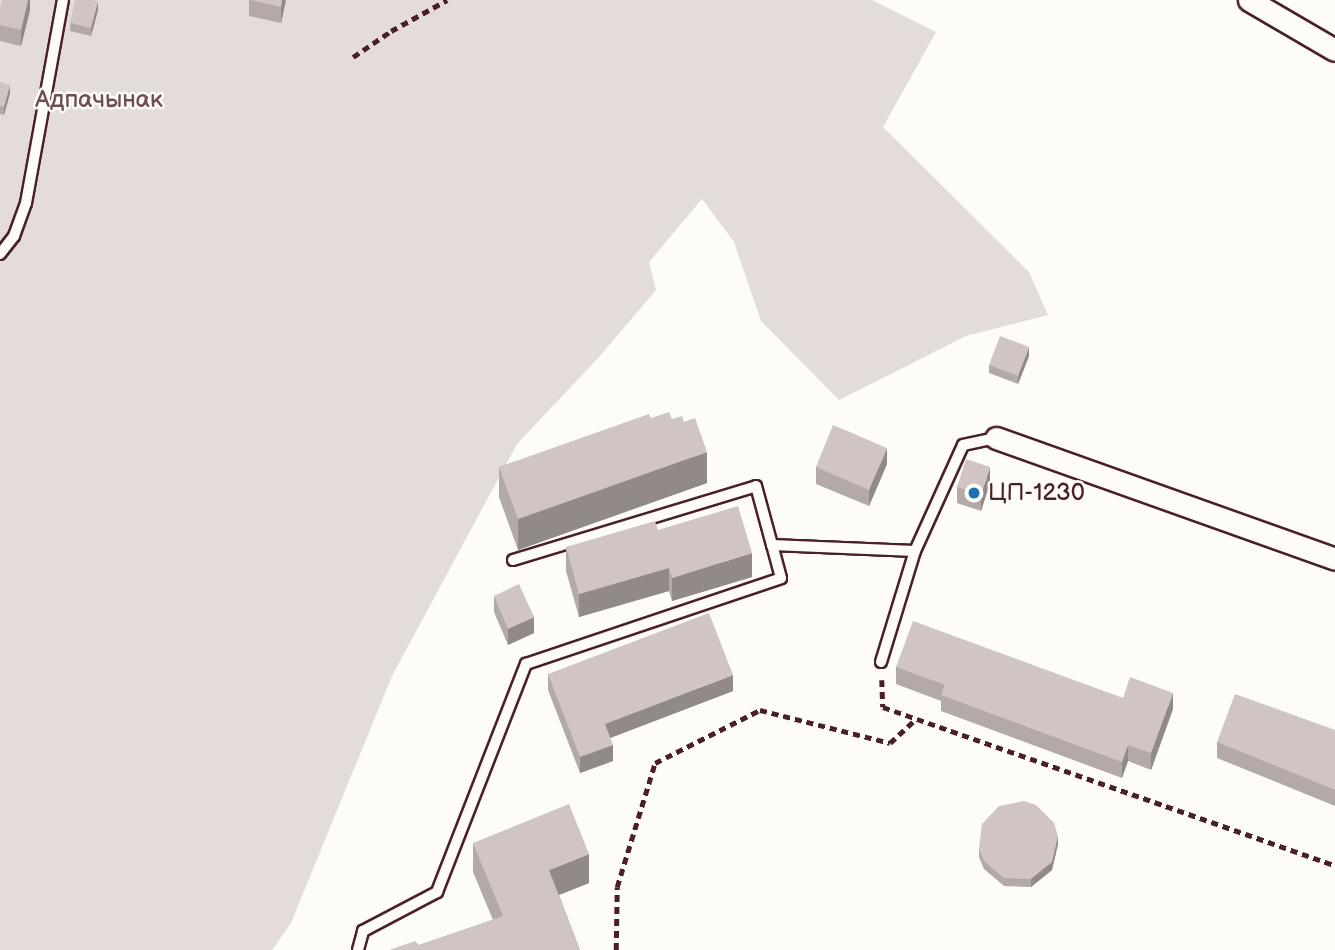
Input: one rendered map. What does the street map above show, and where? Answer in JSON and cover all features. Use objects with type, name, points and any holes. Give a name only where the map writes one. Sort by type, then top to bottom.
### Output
[{"type":"street","points":[[1249,0],[1282,8],[1335,50]]},
{"type":"street","points":[[996,438],[1335,559]]},
{"type":"lane","points":[[0,254],[14,236],[26,203],[63,0]]},
{"type":"lane","points":[[881,662],[915,551],[963,445],[996,438]]},
{"type":"lane","points":[[358,950],[363,932],[437,892],[526,664],[781,578],[756,486],[513,560]]},
{"type":"lane","points":[[772,545],[915,551]]},
{"type":"path","points":[[353,57],[391,31],[447,0]]},
{"type":"path","points":[[881,662],[883,707],[1335,866]]},
{"type":"path","points":[[616,950],[617,887],[655,763],[760,710],[890,743],[916,719]]},
{"type":"green space","name":"Адпачынак","points":[[0,0],[872,0],[936,32],[883,127],[1029,272],[1048,315],[966,336],[839,400],[761,321],[734,242],[702,199],[649,262],[656,290],[600,356],[517,444],[392,676],[291,923],[272,950],[0,950]]},
{"type":"building","points":[[2,0],[28,0],[21,30],[0,25]]},
{"type":"building","points":[[75,0],[98,1],[91,28],[70,23]]},
{"type":"building","points":[[251,0],[282,0],[281,7]]},
{"type":"building","points":[[0,82],[10,85],[4,107],[0,106]]},
{"type":"building","points":[[1000,336],[1029,347],[1018,376],[989,365]]},
{"type":"building","points":[[669,412],[672,419],[682,416],[684,422],[695,418],[707,452],[518,519],[499,467],[649,414],[651,418]]},
{"type":"building","points":[[833,425],[887,448],[869,490],[816,467]]},
{"type":"building","points":[[966,459],[990,467],[981,495],[957,487]]},
{"type":"building","points":[[738,506],[752,553],[672,578],[669,568],[579,594],[566,547],[655,521],[658,530]]},
{"type":"building","points":[[519,584],[534,617],[508,629],[494,596]]},
{"type":"building","points":[[709,613],[733,675],[605,724],[613,745],[580,757],[548,674]]},
{"type":"building","points":[[913,621],[1123,698],[1130,677],[1173,693],[1151,753],[1128,745],[1122,762],[941,695],[945,685],[896,667]]},
{"type":"building","points":[[1235,694],[1335,730],[1335,790],[1217,742]]},
{"type":"building","points":[[1024,801],[1036,805],[1054,823],[1058,836],[1052,862],[1031,879],[1004,878],[984,861],[979,849],[982,824],[999,806]]},
{"type":"building","points":[[569,804],[589,854],[549,870],[580,950],[389,950],[415,941],[419,945],[503,916],[473,843]]},
{"type":"place","name":"ЦП-1230","points":[[974,493]]}]
